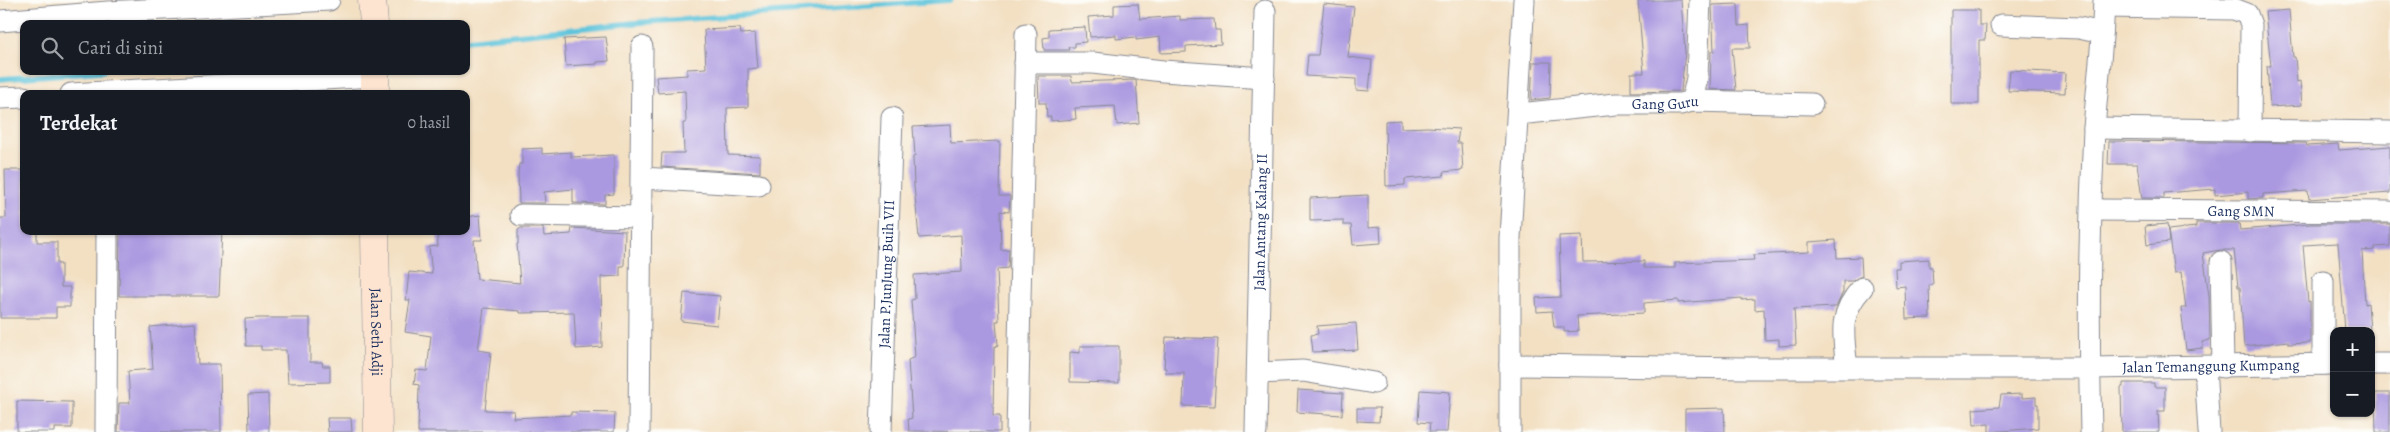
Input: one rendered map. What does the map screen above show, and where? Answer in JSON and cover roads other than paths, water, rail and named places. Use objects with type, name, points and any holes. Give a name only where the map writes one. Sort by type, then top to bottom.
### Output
[{"type":"street","points":[[0,21],[40,9],[330,0]]},
{"type":"street","points":[[372,0],[374,20]]},
{"type":"street","points":[[1510,432],[1510,238],[1524,0]]},
{"type":"street","points":[[1692,101],[1697,78],[1700,0]]},
{"type":"street","points":[[2091,432],[2089,368],[2094,128],[2104,4],[2234,9],[2247,14],[2251,25],[2250,131]]},
{"type":"street","name":"Jalan Antang Kalang II","points":[[1256,432],[1265,11]]},
{"type":"street","points":[[2001,25],[2079,28],[2102,33]]},
{"type":"street","points":[[1017,432],[1026,34]]},
{"type":"street","points":[[639,432],[642,48]]},
{"type":"street","points":[[1025,63],[1093,63],[1163,71],[1264,78]]},
{"type":"street","points":[[170,90],[375,80]]},
{"type":"street","points":[[0,98],[20,97]]},
{"type":"street","name":"Gang Guru","points":[[1518,114],[1616,104],[1680,104],[1692,101],[1812,104]]},
{"type":"street","name":"Jalan P.JunJung Buih VII","points":[[881,432],[892,118]]},
{"type":"street","points":[[2094,128],[2390,132]]},
{"type":"street","points":[[642,178],[759,185]]},
{"type":"street","name":"Gang SMN","points":[[2092,210],[2390,212]]},
{"type":"street","points":[[520,216],[641,217]]},
{"type":"street","points":[[106,432],[107,235]]},
{"type":"street","name":"Jalan Seth Adji","points":[[375,235],[378,432]]},
{"type":"street","points":[[2208,432],[2222,262]]},
{"type":"street","points":[[2323,281],[2328,364]]},
{"type":"street","points":[[1847,367],[1843,320],[1852,299],[1862,288]]},
{"type":"street","name":"Jalan Temanggung Kumpang","points":[[1510,365],[2089,368],[2328,364]]},
{"type":"street","points":[[2375,364],[2390,364]]},
{"type":"street","points":[[1258,373],[1303,371],[1374,384]]},
{"type":"waterway","points":[[470,40],[633,23],[951,0]]},
{"type":"waterway","points":[[0,79],[52,75]]}]
